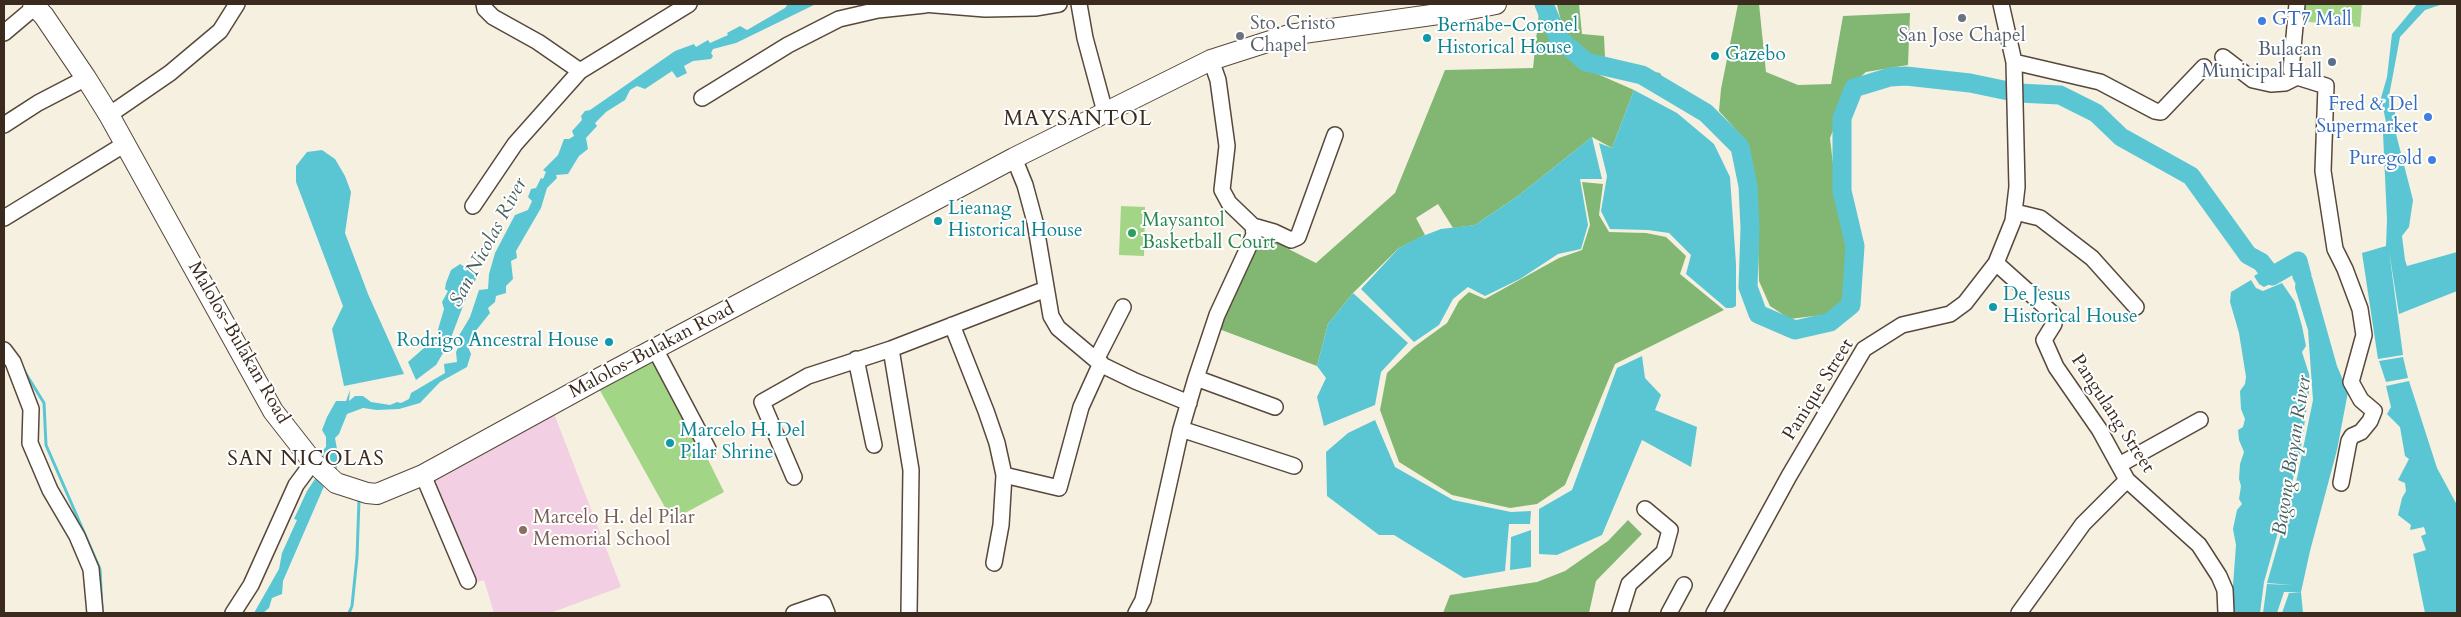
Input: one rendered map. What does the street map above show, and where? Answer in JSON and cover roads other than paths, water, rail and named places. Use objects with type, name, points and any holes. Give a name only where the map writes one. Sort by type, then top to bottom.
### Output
[{"type":"main road","name":"Malolos-Bulakan Road","points":[[35,5],[86,78],[109,115],[274,411],[316,465],[336,482],[366,494],[377,494],[422,475],[655,348],[1014,158],[1211,60],[1289,35],[1458,7],[1496,4]]},
{"type":"street","points":[[109,115],[170,73],[220,31],[237,4]]},
{"type":"street","points":[[484,4],[485,9],[494,17],[538,42],[580,71]]},
{"type":"street","points":[[473,206],[515,144],[580,71],[689,4]]},
{"type":"street","points":[[702,98],[788,45],[839,19],[878,10],[924,4],[986,10],[1035,8],[1059,4]]},
{"type":"street","points":[[1079,4],[1085,38],[1105,112]]},
{"type":"street","name":"Panique Street","points":[[1714,613],[1789,476],[1864,349],[1902,324],[1950,314],[1965,303],[1996,263],[2017,202],[2014,69],[2001,4]]},
{"type":"street","points":[[2297,4],[2291,70],[2297,77],[2326,86],[2323,171],[2336,249],[2346,269],[2360,309],[2364,335],[2351,382],[2361,400],[2374,411],[2362,432],[2352,436],[2349,441],[2341,483]]},
{"type":"street","points":[[4,33],[35,5]]},
{"type":"street","points":[[2223,57],[2253,80],[2271,84],[2285,83],[2297,77]]},
{"type":"street","points":[[1211,60],[1218,80],[1227,146],[1222,190],[1229,203],[1253,226],[1274,232],[1291,240],[1298,237],[1335,135]]},
{"type":"street","points":[[2014,69],[2100,82],[2161,112],[2204,67]]},
{"type":"street","points":[[4,125],[38,103],[86,78]]},
{"type":"street","points":[[4,218],[125,144]]},
{"type":"street","points":[[1014,158],[1025,185],[1035,222],[1050,316],[1058,328],[1098,362],[1135,381],[1189,403]]},
{"type":"street","points":[[2015,212],[2040,218],[2092,258],[2136,307]]},
{"type":"street","points":[[1136,613],[1143,600],[1181,430],[1196,378],[1217,315],[1254,235],[1253,226]]},
{"type":"street","name":"Pangulang Street","points":[[1996,263],[2053,314],[2054,324],[2046,336],[2045,343],[2056,367],[2099,429],[2127,480],[2199,545],[2219,576],[2225,590],[2226,613]]},
{"type":"street","points":[[794,477],[762,402],[808,376],[891,349],[1046,289]]},
{"type":"street","points":[[1004,475],[1059,488],[1081,407],[1098,362],[1123,307]]},
{"type":"street","points":[[952,325],[989,419],[1004,475],[1001,526],[994,563]]},
{"type":"street","points":[[655,348],[708,449]]},
{"type":"street","points":[[891,349],[912,470],[909,613]]},
{"type":"street","points":[[4,350],[13,362],[31,409],[30,443],[50,490],[77,536],[91,569],[94,613]]},
{"type":"street","points":[[856,359],[874,445]]},
{"type":"street","points":[[1196,378],[1275,407]]},
{"type":"street","points":[[2119,465],[2200,420]]},
{"type":"street","points":[[1181,430],[1294,466]]},
{"type":"street","points":[[234,613],[251,585],[296,486],[316,465]]},
{"type":"street","points":[[422,475],[468,581]]},
{"type":"street","points":[[2019,613],[2083,524],[2127,480]]},
{"type":"street","points":[[1620,613],[1629,584],[1664,552],[1670,530],[1645,509]]},
{"type":"street","points":[[1669,613],[1684,585]]},
{"type":"street","points":[[794,613],[823,603],[827,613]]},
{"type":"water","points":[[788,4],[816,4],[736,43],[713,49],[711,59],[693,61],[684,66],[687,73],[677,78],[672,71],[645,89],[637,86],[630,90],[625,100],[606,112],[595,123],[597,126],[586,138],[588,149],[579,156],[568,174],[556,175],[557,178],[547,188],[541,208],[516,251],[517,258],[511,261],[513,279],[506,286],[506,293],[496,296],[495,302],[488,308],[490,313],[474,333],[468,347],[471,354],[467,367],[440,382],[420,403],[399,409],[377,410],[363,408],[347,414],[339,434],[335,438],[337,473],[324,461],[322,451],[326,447],[326,437],[322,430],[336,401],[346,401],[350,390],[349,401],[355,396],[363,396],[371,402],[390,405],[397,402],[401,403],[409,399],[411,393],[445,373],[444,364],[457,362],[456,352],[460,344],[457,339],[470,317],[479,290],[488,289],[489,274],[495,253],[515,215],[528,210],[532,201],[528,197],[531,189],[536,188],[541,178],[543,179],[546,172],[543,170],[558,155],[564,139],[574,136],[572,131],[582,120],[581,116],[585,111],[590,110],[675,51],[694,44],[696,47],[708,40],[710,43],[728,35],[727,33],[740,26],[747,30],[785,8]]},
{"type":"water","points":[[2417,4],[2443,4],[2425,10],[2400,37],[2389,96],[2395,108],[2395,130],[2413,200],[2409,227],[2402,236],[2405,260],[2407,266],[2457,252],[2457,291],[2399,314],[2389,251],[2403,355],[2378,359],[2362,253],[2386,246],[2387,220],[2383,133],[2386,122],[2381,98],[2387,77],[2392,34]]},
{"type":"water","points":[[1634,90],[1677,113],[1714,144],[1730,177],[1736,264],[1736,306],[1732,308],[1726,308],[1686,274],[1691,255],[1669,233],[1648,230],[1610,229],[1601,211],[1607,176],[1599,143],[1612,148]]},
{"type":"water","points":[[1592,137],[1602,179],[1580,179],[1588,225],[1581,249],[1558,254],[1520,279],[1485,296],[1468,287],[1453,299],[1439,325],[1414,342],[1361,289],[1399,248],[1441,229],[1475,225],[1518,196]]},
{"type":"water","points":[[322,150],[335,159],[345,176],[351,192],[345,233],[368,294],[404,374],[344,386],[332,329],[343,306],[296,182],[296,166],[307,152]]},
{"type":"water","points":[[2298,256],[2304,272],[2312,277],[2337,366],[2348,392],[2337,450],[2301,592],[2284,592],[2277,613],[2263,613],[2267,584],[2292,585],[2267,583],[2297,478],[2313,400],[2308,330],[2295,288],[2297,267],[2290,265],[2289,258]]},
{"type":"water","points":[[460,264],[478,275],[466,298],[449,343],[438,336],[437,333],[444,309],[442,302],[448,291],[445,289],[446,283],[451,270]]},
{"type":"water","points":[[2272,265],[2281,272],[2280,279],[2264,287],[2259,284],[2254,276]]},
{"type":"water","points":[[2251,280],[2256,288],[2263,291],[2282,283],[2295,302],[2306,346],[2302,352],[2309,374],[2310,385],[2300,454],[2264,582],[2260,613],[2231,613],[2236,545],[2233,529],[2237,510],[2242,504],[2239,499],[2241,486],[2239,479],[2240,464],[2244,452],[2239,440],[2238,430],[2243,427],[2245,419],[2241,409],[2240,391],[2245,384],[2246,377],[2239,333],[2230,302],[2231,292]]},
{"type":"water","points":[[1353,293],[1408,343],[1381,372],[1375,405],[1324,426],[1317,397],[1326,378],[1317,366],[1328,324]]},
{"type":"water","points":[[432,341],[446,348],[436,365],[416,380],[408,362]]},
{"type":"water","points":[[1642,356],[1645,378],[1661,395],[1655,410],[1697,427],[1691,467],[1642,440],[1602,535],[1557,555],[1539,554],[1539,509],[1572,490],[1617,368]]},
{"type":"water","points":[[2403,357],[2408,378],[2386,382],[2379,361]]},
{"type":"water","points":[[2409,381],[2437,468],[2457,505],[2457,613],[2425,613],[2413,554],[2426,550],[2421,536],[2426,534],[2424,527],[2410,530],[2411,525],[2398,515],[2402,498],[2406,491],[2405,483],[2398,480],[2409,459],[2405,456],[2400,427],[2387,414],[2391,407],[2386,386]]},
{"type":"water","points":[[1375,420],[1395,467],[1453,500],[1511,512],[1531,511],[1530,524],[1509,524],[1505,571],[1464,578],[1394,535],[1379,535],[1327,496],[1326,452],[1348,433]]},
{"type":"water","points":[[317,476],[325,484],[283,581],[282,594],[272,598],[269,608],[263,613],[254,613],[279,569],[282,553],[297,520],[294,519],[307,491]]},
{"type":"water","points":[[1531,530],[1531,567],[1510,570],[1511,537]]},
{"type":"water","points":[[2301,592],[2303,613],[2282,613],[2289,593]]},
{"type":"waterway","name":"Bagong Bayan River","points":[[1544,4],[1558,38],[1586,62],[1642,75],[1706,113],[1740,147],[1748,186],[1750,228],[1748,287],[1758,314],[1795,330],[1830,322],[1851,305],[1855,246],[1842,191],[1842,118],[1854,88],[1890,77],[1906,76],[1970,83],[2018,93],[2060,95],[2096,113],[2121,137],[2191,176],[2248,255],[2261,262],[2272,276],[2298,261],[2302,276]]},
{"type":"waterway","points":[[23,369],[44,403],[46,445],[100,569],[102,608]]},
{"type":"waterway","points":[[349,613],[352,606],[357,557],[359,500]]},
{"type":"place","name":"San Jose Chapel","points":[[1962,18]]},
{"type":"place","name":"GT7 Mall","points":[[2262,21]]},
{"type":"place","name":"Sto. Cristo Chapel","points":[[1240,36]]},
{"type":"place","name":"Bernabe-Coronel Historical House","points":[[1427,38]]},
{"type":"place","name":"Gazebo","points":[[1715,56]]},
{"type":"place","name":"Bulacan Municipal Hall","points":[[2332,62]]},
{"type":"place","name":"Fred & Del Supermarket","points":[[2428,117]]},
{"type":"place","name":"Puregold","points":[[2432,160]]},
{"type":"place","name":"Lieanag Historical House","points":[[938,221]]},
{"type":"place","name":"Maysantol Basketball Court","points":[[1132,233]]},
{"type":"place","name":"De Jesus Historical House","points":[[1993,307]]},
{"type":"place","name":"Rodrigo Ancestral House","points":[[609,342]]},
{"type":"place","name":"Marcelo H. Del Pilar Shrine","points":[[670,443]]},
{"type":"place","name":"Marcelo H. del Pilar Memorial School","points":[[523,530]]},
{"type":"district","name":"MAYSANTOL","points":[[1078,120]]},
{"type":"district","name":"SAN NICOLAS","points":[[306,460]]},
{"type":"water label","name":"San Nicolas River","points":[[489,243]]}]
